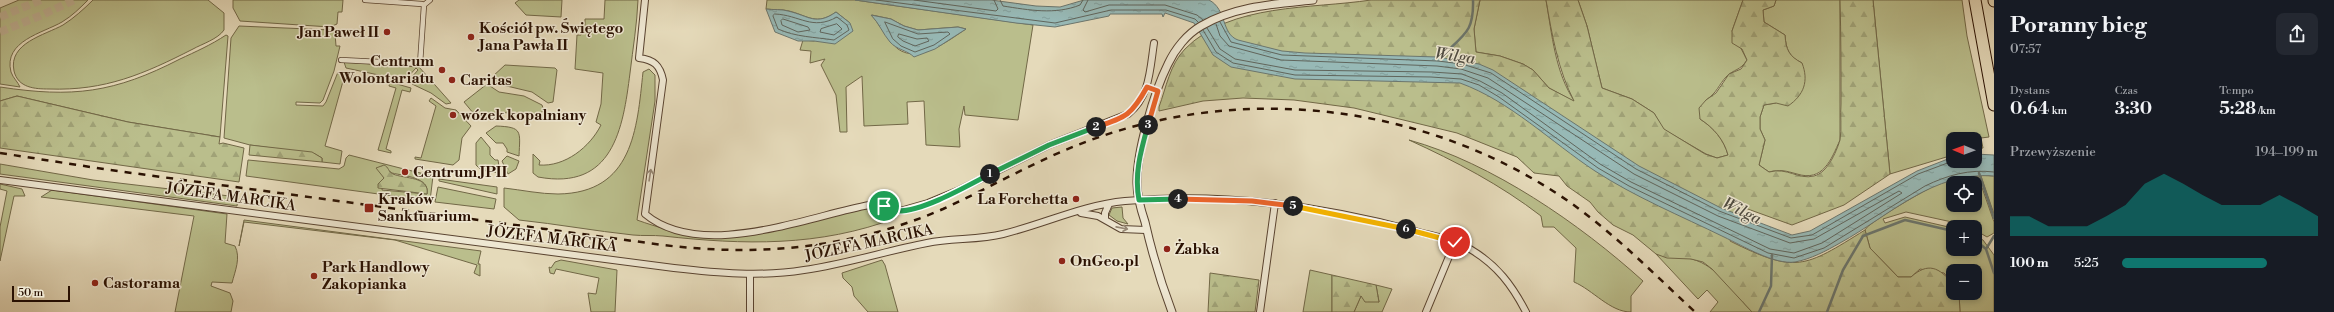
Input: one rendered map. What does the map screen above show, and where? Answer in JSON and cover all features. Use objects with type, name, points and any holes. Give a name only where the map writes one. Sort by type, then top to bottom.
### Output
[{"type":"highway","points":[[1975,0],[1994,105]]},
{"type":"street","points":[[365,0],[422,4],[424,6]]},
{"type":"street","points":[[341,60],[420,64],[424,6],[430,0]]},
{"type":"street","name":"JÓZEFA MARCIKA","points":[[645,0],[639,58],[657,64],[663,80],[645,214],[666,227],[684,232],[743,234],[869,205],[881,205],[896,211],[908,210],[957,191],[1049,145],[1124,117],[1135,108],[1147,87]]},
{"type":"street","points":[[1172,312],[1159,277],[1146,230],[1139,200],[1137,183],[1139,161],[1158,91],[1173,55],[1192,33],[1206,23],[1230,13],[1260,6],[1313,0]]},
{"type":"street","points":[[1154,43],[1147,87],[1158,91]]},
{"type":"street","name":"JÓZEFA MARCIKA","points":[[0,180],[674,268],[750,274],[805,270],[931,242],[1001,235],[1073,213],[1109,204],[1139,200],[1207,199],[1275,203],[1401,228],[1455,242],[1469,248],[1504,277],[1514,288],[1526,312]]},
{"type":"street","points":[[1260,312],[1275,203]]},
{"type":"street","points":[[1105,219],[1104,214],[1109,204]]},
{"type":"street","name":"JÓZEFA MARCIKA","points":[[1073,213],[1090,214],[1105,219],[1121,229],[1146,230]]},
{"type":"street","points":[[1426,312],[1455,242]]},
{"type":"street","points":[[750,274],[750,312]]},
{"type":"green space","points":[[19,0],[88,0],[66,20],[35,34],[19,45],[13,53],[10,61],[11,72],[20,87],[0,84],[0,8]]},
{"type":"green space","points":[[93,0],[208,0],[224,13],[224,30],[210,41],[158,66],[106,84],[69,89],[44,89],[33,88],[19,81],[14,71],[14,61],[17,53],[22,47],[30,41],[63,25]]},
{"type":"green space","points":[[233,0],[343,0],[342,12],[338,12],[337,24],[330,27],[240,21],[233,8]]},
{"type":"green space","points":[[519,0],[562,0],[561,17],[526,15],[515,3]]},
{"type":"green space","points":[[605,0],[638,0],[627,94],[618,134],[610,151],[598,165],[583,175],[563,179],[538,177],[533,173],[533,154],[540,161],[539,165],[558,163],[576,154],[583,148],[601,125],[596,122],[601,104],[603,73],[575,69],[577,35],[581,35],[581,25],[585,26],[585,19],[604,19]]},
{"type":"green space","points":[[767,0],[855,0],[1033,25],[1018,120],[965,115],[964,106],[959,129],[960,147],[926,145],[924,101],[907,102],[908,124],[864,126],[862,76],[846,87],[847,132],[840,132],[836,95],[821,65],[825,59],[810,63],[811,51],[800,50],[803,40],[814,41],[850,23],[836,12],[823,18],[812,19],[786,10],[766,9]],"holes":[[[872,15],[891,19],[904,26],[918,30],[958,27],[966,29],[934,49],[915,54],[906,53],[895,46]]]},
{"type":"green space","points":[[1371,0],[1480,0],[1474,29],[1476,52],[1500,56],[1523,64],[1533,70],[1549,88],[1574,101],[1568,89],[1560,65],[1553,39],[1546,0],[1578,0],[1587,26],[1602,88],[1632,99],[1654,113],[1664,129],[1705,154],[1717,158],[1728,155],[1724,144],[1718,135],[1710,126],[1700,119],[1699,108],[1706,100],[1716,93],[1729,74],[1741,69],[1747,60],[1742,49],[1732,43],[1732,31],[1743,0],[1776,0],[1774,6],[1763,10],[1764,22],[1785,35],[1787,49],[1794,58],[1802,63],[1805,82],[1804,87],[1798,97],[1788,106],[1776,103],[1764,105],[1760,117],[1760,129],[1765,140],[1759,165],[1769,172],[1782,171],[1808,177],[1819,174],[1827,167],[1840,140],[1840,0],[1873,0],[1890,174],[1844,205],[1792,225],[1745,208],[1730,241],[1770,259],[1786,262],[1799,262],[1813,259],[1865,230],[1870,248],[1898,277],[1911,277],[1917,272],[1928,268],[1938,270],[1946,276],[1946,300],[1959,300],[1960,312],[1752,312],[1712,269],[1703,262],[1691,259],[1667,258],[1656,254],[1633,235],[1613,225],[1598,212],[1590,202],[1567,186],[1559,176],[1534,173],[1517,157],[1457,133],[1354,108],[1294,100],[1243,98],[1203,101],[1159,111],[1166,84],[1180,55],[1203,34],[1225,23],[1248,16],[1298,7]]},
{"type":"green space","points":[[1480,0],[1546,0],[1555,53],[1563,79],[1575,102],[1549,88],[1533,70],[1523,64],[1500,56],[1476,52],[1474,29]]},
{"type":"green space","points":[[1578,0],[1743,0],[1732,31],[1747,60],[1742,66],[1727,76],[1713,94],[1706,100],[1700,119],[1710,126],[1718,135],[1724,144],[1728,155],[1717,158],[1706,154],[1663,129],[1654,113],[1632,99],[1602,88],[1587,26]]},
{"type":"green space","points":[[1776,0],[1840,0],[1840,140],[1825,168],[1813,175],[1806,176],[1786,171],[1769,172],[1759,165],[1765,140],[1760,129],[1760,117],[1764,105],[1776,103],[1802,63],[1794,58],[1787,49],[1785,35],[1764,22],[1763,10],[1774,6]]},
{"type":"green space","points":[[1873,0],[1962,0],[1967,36],[1989,137],[1982,138],[1982,132],[1946,132],[1946,157],[1890,174]]},
{"type":"green space","points":[[239,26],[331,30],[335,33],[336,46],[340,46],[334,71],[323,100],[320,103],[296,102],[296,105],[323,106],[338,72],[354,73],[353,76],[345,74],[325,146],[342,151],[340,164],[322,162],[322,158],[315,154],[250,145],[224,138],[231,38]]},
{"type":"green space","points":[[226,35],[228,36],[220,137],[128,122],[17,96],[0,101],[0,87],[50,92],[72,92],[113,86],[156,70],[215,42]]},
{"type":"green space","points":[[344,62],[419,67],[451,103],[446,104],[431,93],[412,84],[411,78],[418,70],[416,68],[406,79],[402,80],[346,68]]},
{"type":"green space","points":[[505,65],[555,68],[557,70],[553,102],[548,103],[532,92],[494,83],[492,77]]},
{"type":"green space","points":[[649,69],[655,75],[655,101],[637,220],[666,229],[691,234],[746,236],[870,207],[881,208],[894,214],[896,218],[867,227],[810,239],[752,242],[633,235],[519,220],[504,207],[504,188],[551,194],[583,191],[602,183],[616,170],[626,154],[633,135],[638,115],[643,72]]},
{"type":"green space","points":[[390,82],[411,88],[410,92],[402,90],[386,149],[391,151],[391,153],[378,150],[396,88],[389,86]]},
{"type":"green space","points":[[487,84],[499,92],[524,96],[542,105],[544,111],[528,115],[495,113],[487,115],[479,120],[464,102]]},
{"type":"green space","points":[[17,96],[128,122],[220,137],[219,144],[223,143],[244,148],[239,182],[0,148],[0,101]]},
{"type":"green space","points":[[431,98],[445,108],[456,110],[471,126],[462,138],[459,160],[453,165],[415,159],[415,157],[421,158],[436,106],[429,101]]},
{"type":"green space","points":[[496,126],[515,129],[518,132],[520,141],[519,156],[507,152],[507,149],[503,143],[496,143],[486,133]]},
{"type":"green space","points":[[481,137],[490,148],[490,155],[495,160],[498,160],[500,173],[481,170],[476,165],[476,143]]},
{"type":"green space","points":[[1409,140],[1440,150],[1503,180],[1534,198],[1592,238],[1643,281],[1631,296],[1631,312],[1623,311],[1609,305],[1574,282],[1576,248],[1554,227],[1543,227],[1541,216],[1510,194],[1477,174]]},
{"type":"green space","points":[[250,145],[312,152],[322,158],[322,162],[249,155]]},
{"type":"green space","points":[[349,155],[404,169],[403,173],[407,174],[408,170],[433,176],[430,201],[246,176],[248,160],[339,169],[344,166],[346,158]],"holes":[[[389,171],[415,178],[424,184],[427,188],[427,194],[382,190],[384,178],[382,174]]]},
{"type":"green space","points":[[507,156],[519,161],[516,169],[508,174],[502,161]]},
{"type":"green space","points":[[0,164],[93,180],[238,197],[237,206],[0,174]]},
{"type":"green space","points":[[384,165],[393,174],[420,181],[427,188],[427,194],[378,188],[378,184],[384,178],[376,168]]},
{"type":"green space","points":[[1983,175],[1994,176],[1994,214],[1982,176]]},
{"type":"green space","points":[[439,179],[497,187],[497,194],[439,181]]},
{"type":"green space","points":[[1946,181],[1946,212],[1982,212],[1982,188],[1994,222],[1994,233],[1987,237],[1982,234],[1982,220],[1946,221],[1906,212],[1883,219],[1885,223],[1905,217],[1946,226],[1946,256],[1982,256],[1983,240],[1994,255],[1994,312],[1960,312],[1959,300],[1982,300],[1982,264],[1946,264],[1946,275],[1944,273],[1920,269],[1911,277],[1898,277],[1870,248],[1865,230],[1868,226],[1887,213]]},
{"type":"green space","points":[[0,184],[22,189],[25,196],[14,196],[0,261],[0,227],[7,191],[0,189]]},
{"type":"green space","points":[[438,187],[496,199],[494,209],[435,202]]},
{"type":"green space","points":[[52,190],[227,214],[225,243],[235,246],[237,251],[236,269],[232,283],[212,282],[211,286],[230,293],[233,301],[231,312],[175,312],[194,216],[41,197]]},
{"type":"green space","points":[[1122,207],[1123,218],[1128,224],[1117,221],[1109,215],[1112,208]]},
{"type":"green space","points":[[244,220],[481,251],[478,264],[480,264],[480,276],[474,273],[477,265],[395,240],[244,222],[239,246]]},
{"type":"green space","points":[[1656,254],[1692,259],[1710,268],[1725,281],[1752,312],[1710,312],[1718,302],[1707,290],[1698,299]]},
{"type":"green space","points":[[561,260],[617,270],[615,312],[591,312],[588,293],[596,294],[599,278],[556,269],[554,274],[550,273],[549,267],[551,268],[555,262]]},
{"type":"green space","points":[[882,260],[885,265],[898,312],[868,312],[854,296],[852,287],[843,278],[842,273]]},
{"type":"green space","points":[[1310,270],[1332,275],[1332,312],[1303,312]]},
{"type":"green space","points":[[1210,273],[1259,280],[1255,312],[1208,312]]},
{"type":"green space","points":[[1332,275],[1376,285],[1379,302],[1365,302],[1361,296],[1354,312],[1332,312]]},
{"type":"green space","points":[[1376,285],[1392,289],[1382,312],[1354,312],[1361,296],[1379,302]]},
{"type":"water","points":[[855,0],[991,0],[1036,6],[1060,7],[1084,0],[1209,0],[1219,9],[1226,27],[1233,37],[1238,40],[1282,51],[1438,57],[1479,64],[1493,70],[1639,166],[1721,208],[1792,235],[1810,231],[1917,171],[1946,160],[1946,168],[1982,168],[1982,154],[1994,155],[1994,176],[1946,176],[1946,182],[1913,197],[1859,232],[1829,249],[1807,259],[1795,262],[1778,261],[1759,254],[1658,206],[1626,189],[1595,171],[1496,100],[1460,83],[1295,79],[1231,67],[1213,55],[1194,23],[1165,13],[1163,17],[1162,14],[1110,14],[1109,16],[1055,27],[1016,23]]},
{"type":"water","points":[[766,9],[786,10],[812,19],[823,18],[836,12],[850,23],[853,31],[835,44],[814,41],[798,41],[775,32]]},
{"type":"water","points":[[871,15],[891,19],[904,26],[918,30],[958,27],[966,29],[935,49],[914,57],[890,42]]},
{"type":"waterway","name":"Wilga","points":[[1441,59],[1444,54],[1467,31],[1472,19],[1473,0]]},
{"type":"waterway","points":[[1979,173],[1994,218]]},
{"type":"waterway","points":[[1827,312],[1843,270],[1863,236],[1905,220],[1946,229]]},
{"type":"waterway","points":[[1994,236],[1986,249],[1994,273]]},
{"type":"waterway","points":[[1982,246],[1986,249]]},
{"type":"waterway","points":[[1759,312],[1771,286],[1772,255]]},
{"type":"tunnel","points":[[0,17],[41,0]]},
{"type":"tunnel","points":[[0,32],[74,0]]},
{"type":"railway","points":[[0,153],[110,170],[663,245],[735,250],[770,249],[840,241],[875,233],[909,222],[943,209],[1058,153],[1137,126],[1200,113],[1264,109],[1328,112],[1391,123],[1453,142],[1512,168],[1568,201],[1585,213],[1633,254],[1695,312]]},
{"type":"place","name":"Jan Paweł II","points":[[387,32]]},
{"type":"place","name":"Kościół pw. Świętego Jana Pawła II","points":[[471,37]]},
{"type":"place","name":"Centrum Wolontariatu","points":[[442,70]]},
{"type":"place","name":"Caritas","points":[[452,80]]},
{"type":"place","name":"wózek kopalniany","points":[[453,115]]},
{"type":"place","name":"Centrum JPII","points":[[405,172]]},
{"type":"place","name":"La Forchetta","points":[[1076,199]]},
{"type":"place","name":"Kraków Sanktuarium","points":[[369,208]]},
{"type":"place","name":"Żabka","points":[[1167,249]]},
{"type":"place","name":"OnGeo.pl","points":[[1062,261]]},
{"type":"place","name":"Park Handlowy Zakopianka","points":[[314,276]]},
{"type":"place","name":"Castorama","points":[[95,283]]},
{"type":"route","points":[[884,206],[892,210],[900,211],[928,204],[1049,145],[1124,117],[1132,112],[1147,87],[1158,91],[1138,166],[1137,191],[1139,200],[1207,199],[1275,203],[1327,212],[1401,228],[1455,242]]}]
